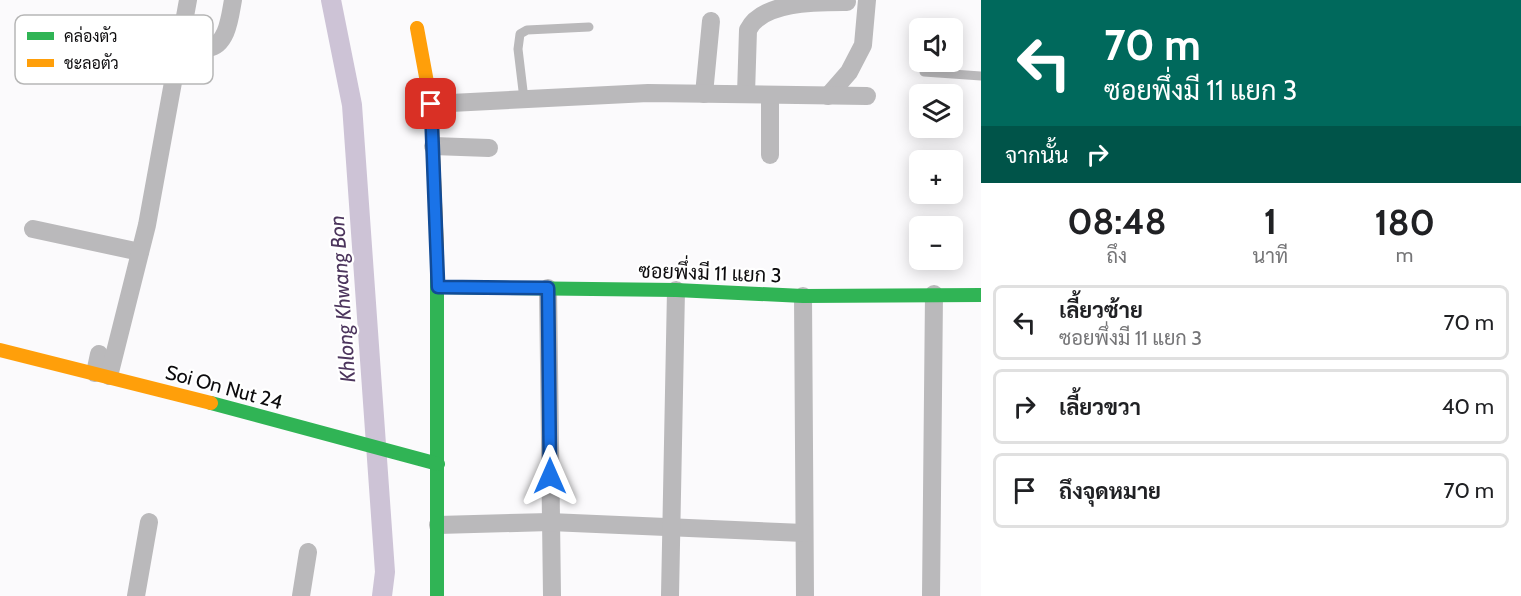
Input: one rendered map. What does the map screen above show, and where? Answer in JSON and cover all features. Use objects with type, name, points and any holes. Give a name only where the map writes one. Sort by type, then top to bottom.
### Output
[{"type":"street","points":[[185,15],[188,0]]},
{"type":"street","points":[[213,46],[220,42],[228,25],[233,0]]},
{"type":"street","points":[[828,96],[849,72],[863,45],[867,0]]},
{"type":"street","points":[[746,94],[748,30],[753,21],[766,14],[803,2],[847,2]]},
{"type":"street","points":[[704,94],[711,21]]},
{"type":"street","points":[[417,28],[431,104],[438,287],[437,596]]},
{"type":"street","points":[[102,375],[147,225],[172,84]]},
{"type":"street","points":[[431,104],[648,93],[867,96]]},
{"type":"street","points":[[770,95],[770,155]]},
{"type":"street","points":[[433,146],[489,148]]},
{"type":"street","points":[[33,229],[140,252]]},
{"type":"street","name":"ซอยพึ่งมี 11 แยก 3","points":[[438,287],[676,290],[803,296],[981,295]]},
{"type":"street","points":[[548,288],[552,596]]},
{"type":"street","points":[[670,596],[676,290]]},
{"type":"street","points":[[931,596],[934,294]]},
{"type":"street","points":[[803,296],[805,596]]},
{"type":"street","name":"Soi On Nut 24","points":[[0,350],[438,464]]},
{"type":"street","points":[[99,354],[102,375]]},
{"type":"street","points":[[136,596],[149,522]]},
{"type":"street","points":[[438,525],[550,522],[804,533]]},
{"type":"street","points":[[301,596],[308,552]]},
{"type":"lane","points":[[524,99],[518,49],[520,34],[527,30],[589,27]]},
{"type":"lane","points":[[924,72],[981,76]]},
{"type":"waterway","name":"Khlong Khwang Bon","points":[[331,0],[352,105],[385,572],[382,596]]},
{"type":"traffic: fast","points":[[437,251],[437,596]]},
{"type":"traffic: fast","points":[[438,287],[676,290],[803,296],[981,295]]},
{"type":"traffic: fast","points":[[211,403],[438,464]]},
{"type":"traffic: slow","points":[[417,28],[431,104],[437,251]]},
{"type":"traffic: slow","points":[[0,350],[211,403]]},
{"type":"route","points":[[431,104],[438,287],[548,288],[550,476]]}]
